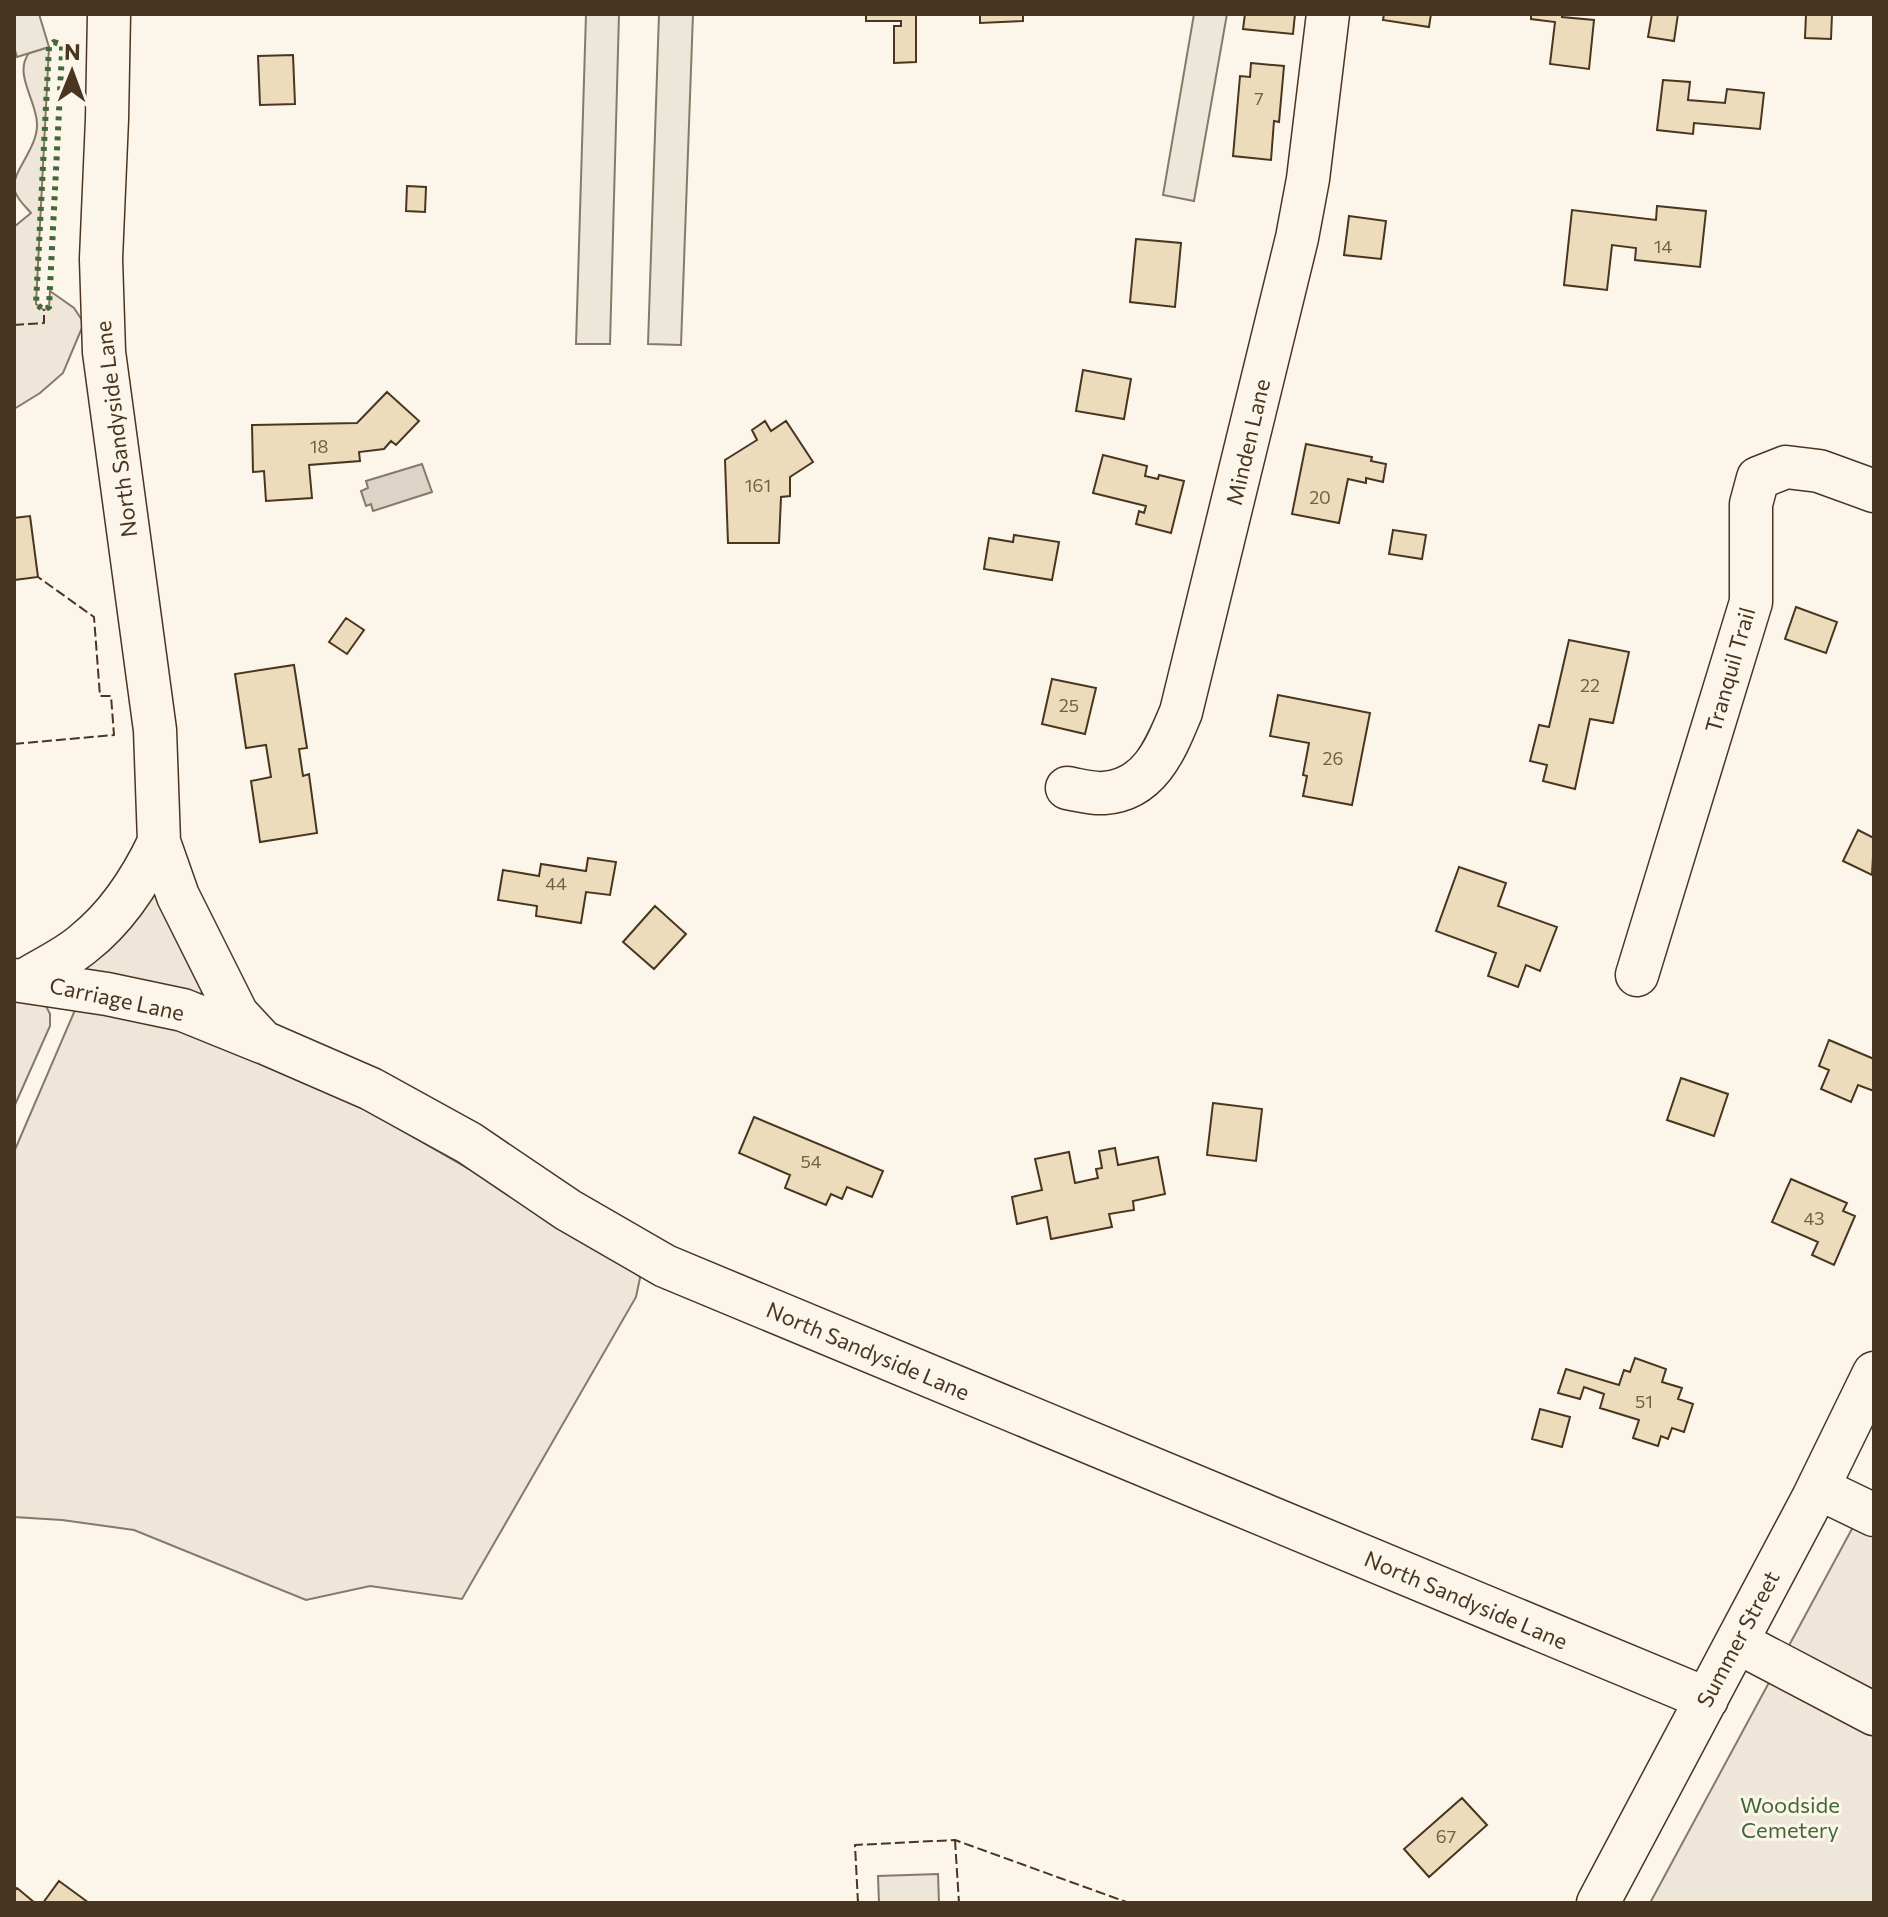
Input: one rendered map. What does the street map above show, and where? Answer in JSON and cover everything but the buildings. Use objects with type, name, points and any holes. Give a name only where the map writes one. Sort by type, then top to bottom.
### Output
[{"type":"street","name":"North Sandyside Lane","points":[[109,14],[101,259],[104,352],[155,730],[159,842],[178,896],[237,1014],[263,1042],[371,1089],[469,1143],[568,1210],[665,1266],[1707,1699]]},
{"type":"street","name":"Minden Lane","points":[[1067,788],[1103,793],[1123,789],[1141,780],[1155,766],[1181,712],[1297,238],[1308,179],[1328,14]]},
{"type":"street","name":"Tranquil Trail","points":[[1637,975],[1751,602],[1751,504],[1758,478],[1786,467],[1819,471],[1874,491]]},
{"type":"street","name":"North Sandyside Lane","points":[[19,980],[84,944],[117,911],[142,878],[159,842]]},
{"type":"street","name":"Carriage Lane","points":[[19,980],[183,1010],[263,1042]]},
{"type":"street","name":"Summer Street","points":[[1598,1903],[1818,1488],[1874,1373]]},
{"type":"street","points":[[1818,1488],[1874,1515]]},
{"type":"street","points":[[1737,1642],[1874,1714]]},
{"type":"green space","points":[[49,47],[36,304],[44,310],[49,307],[50,291],[74,308],[84,323],[63,373],[40,393],[14,409],[14,227],[31,213],[18,198],[14,187],[17,174],[34,141],[37,124],[24,70],[29,53]]},
{"type":"green space","points":[[159,891],[203,988],[196,998],[87,973],[86,966],[147,894]]},
{"type":"green space","points":[[14,999],[45,1004],[50,1014],[50,1026],[14,1107]]},
{"type":"green space","points":[[99,1009],[189,1030],[354,1103],[636,1265],[640,1278],[636,1297],[462,1599],[370,1586],[306,1600],[134,1530],[14,1517],[14,1152],[75,1010]]},
{"type":"green space","name":"Woodside Cemetery","points":[[1867,1501],[1874,1504],[1874,1903],[1650,1903]]},
{"type":"green space","points":[[938,1874],[939,1903],[879,1903],[878,1876]]},
{"type":"shaded area","points":[[14,14],[39,14],[49,47],[17,57]]},
{"type":"shaded area","points":[[586,14],[619,14],[610,344],[576,344]]},
{"type":"shaded area","points":[[659,14],[693,14],[681,345],[648,344]]},
{"type":"shaded area","points":[[1194,14],[1227,14],[1194,201],[1163,195]]},
{"type":"shaded area","points":[[422,464],[432,492],[373,511],[371,504],[366,506],[361,491],[368,488],[366,481]]},
{"type":"hedge","points":[[54,42],[62,45],[62,52],[49,307],[44,310],[36,304],[49,47],[54,42]]},
{"type":"fence","points":[[14,325],[44,323],[44,310]]},
{"type":"fence","points":[[14,744],[114,735],[111,696],[100,696],[94,617],[38,577]]},
{"type":"fence","points":[[955,1840],[959,1903]]},
{"type":"fence","points":[[858,1903],[855,1845],[955,1840],[1129,1903]]}]
